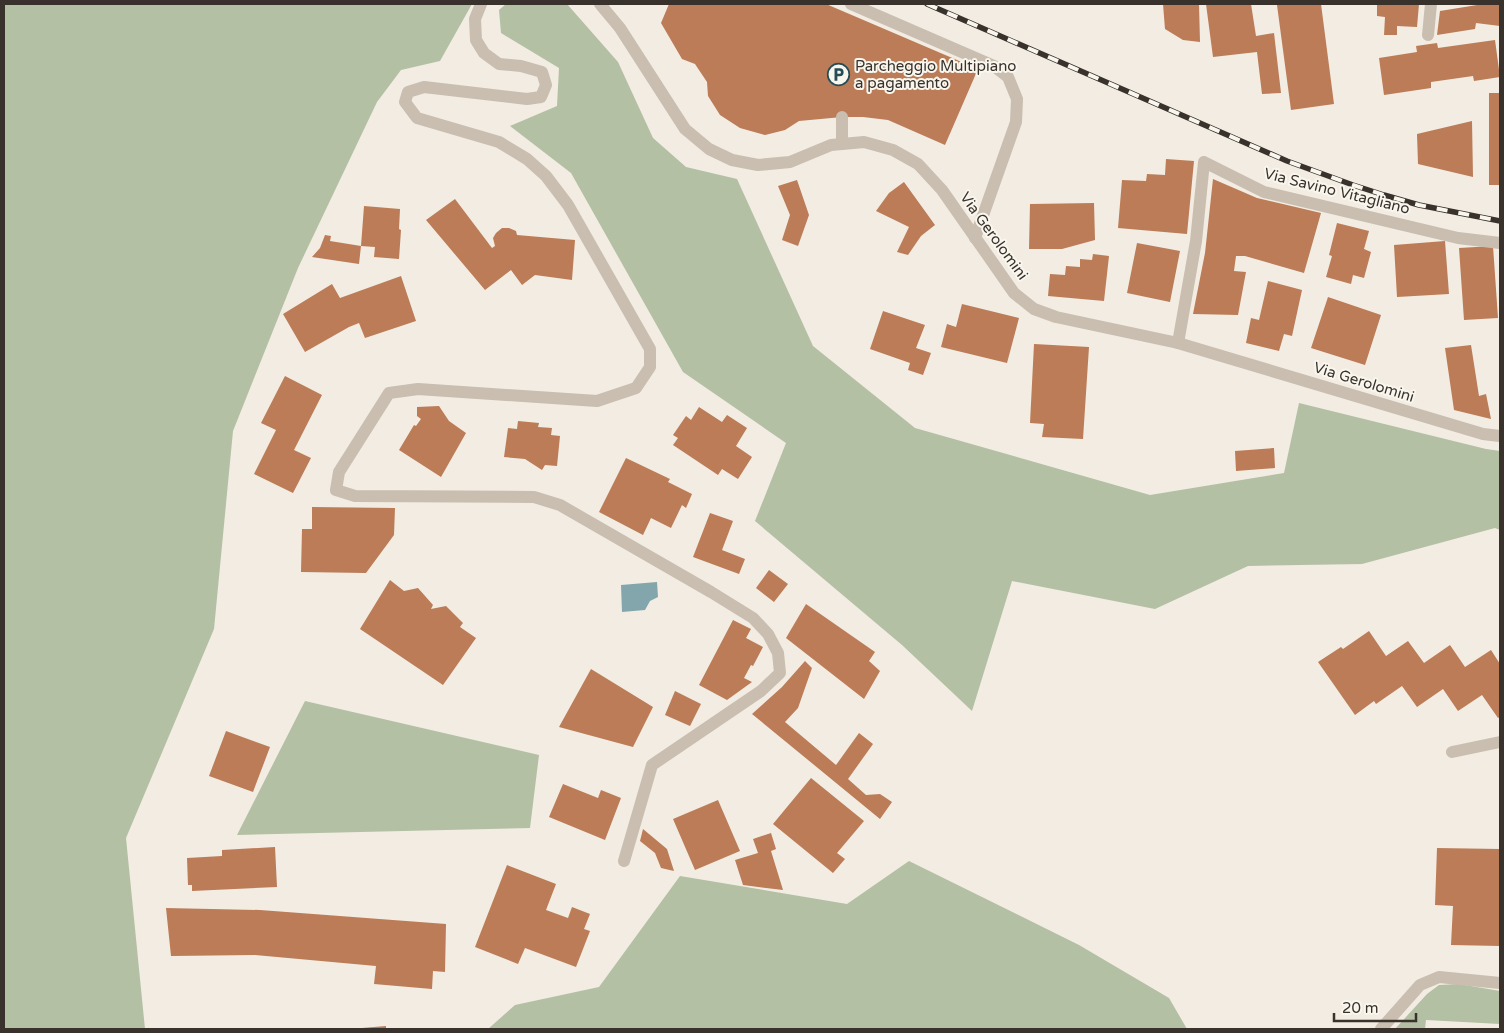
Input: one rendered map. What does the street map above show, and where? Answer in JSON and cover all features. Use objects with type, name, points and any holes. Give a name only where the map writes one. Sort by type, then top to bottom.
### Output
[{"type":"street","points":[[481,4],[475,20],[475,26],[476,40],[484,53],[499,64],[522,66],[542,72],[546,85],[540,97],[527,99],[424,87],[408,92],[406,102],[417,118],[499,142],[527,158],[546,176],[568,205],[650,349],[650,367],[636,388],[597,401],[418,389],[389,393],[339,472],[336,490],[355,496],[534,497],[560,505],[753,618],[768,634],[778,653],[780,673],[761,691],[652,765],[624,861]]},
{"type":"street","name":"Via Gerolomini","points":[[600,4],[620,28],[684,129],[709,149],[732,160],[758,165],[790,162],[831,145],[864,142],[893,150],[918,164],[942,190],[1014,292],[1034,308],[1056,317],[1178,344],[1483,434],[1500,436]]},
{"type":"street","points":[[851,4],[994,66],[1008,77],[1017,99],[1016,122],[976,238]]},
{"type":"street","points":[[1428,35],[1431,4]]},
{"type":"street","points":[[842,117],[842,144]]},
{"type":"street","name":"Via Savino Vitagliano","points":[[1178,344],[1196,241],[1204,162],[1264,192],[1458,238],[1500,242]]},
{"type":"street","points":[[1452,752],[1500,742]]},
{"type":"street","points":[[1381,1029],[1420,985],[1439,978],[1500,983]]},
{"type":"green space","points":[[4,4],[472,4],[440,61],[401,70],[377,102],[298,268],[233,431],[214,629],[126,838],[145,1029],[4,1029]]},
{"type":"green space","points":[[506,4],[567,4],[618,62],[653,138],[686,167],[737,179],[813,346],[915,428],[1150,495],[1284,473],[1299,403],[1500,451],[1500,530],[1495,528],[1362,564],[1248,566],[1155,609],[1012,581],[972,711],[902,645],[755,521],[786,443],[683,372],[571,173],[510,126],[557,106],[559,68],[501,33],[499,10]]},
{"type":"green space","points":[[305,701],[539,755],[530,828],[237,835]]},
{"type":"green space","points":[[909,861],[1079,945],[1169,998],[1187,1029],[488,1029],[515,1005],[599,987],[680,876],[847,904]]},
{"type":"green space","points":[[1459,984],[1500,991],[1500,1024],[1426,1020],[1425,1029],[1395,1029],[1427,994],[1439,985]]},
{"type":"water","points":[[657,582],[658,597],[650,601],[645,610],[622,612],[621,585]]},
{"type":"building","name":"Parcheggio Multipiano a pagamento","points":[[669,4],[826,4],[978,69],[945,145],[888,120],[863,117],[799,121],[785,130],[765,135],[740,128],[720,115],[708,96],[707,82],[695,64],[682,59],[661,23]]},
{"type":"building","points":[[1163,4],[1199,4],[1200,42],[1183,40],[1165,29]]},
{"type":"building","points":[[1206,4],[1251,4],[1256,36],[1274,33],[1281,93],[1262,94],[1257,52],[1213,57]]},
{"type":"building","points":[[1321,4],[1334,104],[1291,110],[1277,5]]},
{"type":"building","points":[[1377,4],[1419,4],[1417,27],[1397,26],[1397,35],[1384,35],[1385,17],[1377,16]]},
{"type":"building","points":[[1478,4],[1500,4],[1500,26],[1476,23],[1475,29],[1437,35],[1440,11]]},
{"type":"building","points":[[1495,40],[1500,77],[1474,81],[1473,76],[1431,82],[1431,88],[1384,95],[1379,58],[1417,52],[1416,46],[1437,43],[1438,48]]},
{"type":"building","points":[[1489,93],[1500,93],[1500,185],[1489,185]]},
{"type":"building","points":[[1472,121],[1473,177],[1418,164],[1417,134]]},
{"type":"building","points":[[1166,159],[1194,161],[1187,234],[1118,228],[1122,180],[1146,181],[1147,174],[1165,175]]},
{"type":"building","points":[[1213,179],[1257,198],[1321,213],[1304,273],[1245,256],[1236,256],[1234,271],[1246,272],[1238,315],[1193,314],[1205,253]]},
{"type":"building","points":[[797,180],[809,215],[798,246],[782,240],[790,215],[778,186]]},
{"type":"building","points":[[904,182],[935,225],[921,236],[908,255],[897,252],[909,227],[876,211],[889,193]]},
{"type":"building","points":[[455,199],[492,248],[495,246],[493,238],[502,228],[516,231],[517,235],[575,240],[572,280],[535,275],[522,285],[511,270],[485,290],[426,220]]},
{"type":"building","points":[[1094,203],[1095,240],[1062,249],[1029,249],[1030,204]]},
{"type":"building","points":[[364,206],[400,209],[399,259],[374,257],[375,247],[361,246]]},
{"type":"building","points":[[1337,223],[1369,231],[1364,249],[1371,252],[1364,278],[1353,275],[1351,284],[1326,277],[1332,256],[1329,255]]},
{"type":"building","points":[[325,235],[331,236],[330,241],[361,246],[359,264],[312,257],[320,248]]},
{"type":"building","points":[[1445,241],[1449,294],[1397,297],[1394,245]]},
{"type":"building","points":[[1137,243],[1180,251],[1170,302],[1127,293]]},
{"type":"building","points":[[1493,246],[1498,318],[1464,320],[1459,248]]},
{"type":"building","points":[[1093,254],[1109,256],[1104,301],[1048,296],[1050,274],[1065,275],[1066,266],[1080,267],[1080,259],[1092,260]]},
{"type":"building","points":[[401,276],[416,321],[365,338],[359,323],[305,352],[283,314],[332,284],[340,298]]},
{"type":"building","points":[[1268,281],[1302,290],[1292,336],[1284,334],[1279,351],[1246,343],[1251,318],[1259,320]]},
{"type":"building","points":[[1328,297],[1381,315],[1365,365],[1311,348]]},
{"type":"building","points":[[962,304],[1019,318],[1007,363],[941,347],[947,324],[956,327]]},
{"type":"building","points":[[883,311],[925,325],[916,348],[931,353],[923,375],[908,370],[910,363],[870,349]]},
{"type":"building","points":[[1034,344],[1089,347],[1083,439],[1042,437],[1044,424],[1030,423]]},
{"type":"building","points":[[1471,345],[1479,396],[1486,394],[1491,419],[1454,410],[1445,348]]},
{"type":"building","points":[[285,376],[322,395],[294,450],[311,458],[293,493],[254,474],[276,430],[261,423]]},
{"type":"building","points":[[439,406],[449,421],[466,433],[441,477],[399,450],[414,425],[416,426],[421,419],[417,416],[417,407]]},
{"type":"building","points":[[699,407],[722,422],[727,415],[747,428],[736,446],[752,457],[738,479],[722,469],[718,475],[673,445],[678,438],[673,435],[686,416],[691,420]]},
{"type":"building","points":[[518,421],[539,423],[538,427],[552,428],[551,435],[560,436],[557,466],[545,465],[542,470],[525,459],[504,457],[508,428],[517,429]]},
{"type":"building","points":[[1274,448],[1275,468],[1236,471],[1235,451]]},
{"type":"building","points":[[626,458],[670,479],[668,482],[692,494],[686,508],[682,505],[671,528],[651,518],[643,535],[599,512]]},
{"type":"building","points":[[312,507],[395,508],[394,535],[366,573],[301,572],[302,529],[312,529]]},
{"type":"building","points":[[710,513],[733,521],[722,550],[745,559],[739,574],[693,557]]},
{"type":"building","points":[[769,570],[788,584],[774,602],[756,588]]},
{"type":"building","points":[[390,580],[404,591],[418,588],[433,605],[431,609],[446,606],[463,623],[460,627],[476,638],[443,685],[360,629]]},
{"type":"building","points":[[806,604],[875,652],[869,661],[880,671],[864,699],[786,638]]},
{"type":"building","points":[[733,620],[751,629],[746,638],[763,647],[744,678],[752,682],[727,700],[699,685]]},
{"type":"building","points":[[1369,631],[1386,656],[1408,641],[1424,663],[1450,645],[1465,667],[1491,650],[1500,664],[1500,717],[1498,718],[1482,695],[1458,711],[1443,689],[1417,707],[1402,686],[1376,704],[1374,701],[1355,715],[1318,662],[1341,647],[1343,649]]},
{"type":"building","points":[[805,661],[812,668],[798,708],[785,722],[836,765],[859,733],[873,744],[848,779],[866,795],[880,794],[892,802],[880,819],[752,714],[782,687]]},
{"type":"building","points":[[591,669],[653,707],[633,747],[559,727]]},
{"type":"building","points":[[675,691],[701,704],[690,726],[665,715]]},
{"type":"building","points":[[226,731],[270,747],[253,792],[209,776]]},
{"type":"building","points":[[811,778],[864,821],[837,853],[845,859],[833,873],[773,824]]},
{"type":"building","points":[[563,784],[598,798],[601,790],[621,798],[605,840],[549,817]]},
{"type":"building","points":[[718,800],[740,851],[695,870],[673,819]]},
{"type":"building","points":[[643,829],[667,849],[674,871],[661,868],[655,853],[640,841]]},
{"type":"building","points":[[771,833],[776,849],[771,851],[783,890],[743,885],[735,860],[758,853],[753,839]]},
{"type":"building","points":[[275,847],[277,887],[192,891],[192,885],[188,885],[187,858],[222,856],[222,850]]},
{"type":"building","points":[[1437,848],[1500,849],[1500,946],[1451,945],[1453,906],[1435,905]]},
{"type":"building","points":[[507,865],[556,884],[546,910],[568,918],[572,907],[590,914],[584,929],[590,931],[576,967],[525,948],[518,964],[475,947]]},
{"type":"building","points":[[166,908],[260,910],[446,924],[445,972],[433,971],[432,989],[374,984],[376,966],[255,955],[171,956]]},
{"type":"building","points":[[386,1026],[386,1029],[362,1029],[362,1028]]},
{"type":"railway","points":[[927,4],[1287,161],[1353,185],[1419,205],[1500,221]]},
{"type":"place","name":"Parcheggio Multipiano a pagamento","points":[[839,75]]}]
